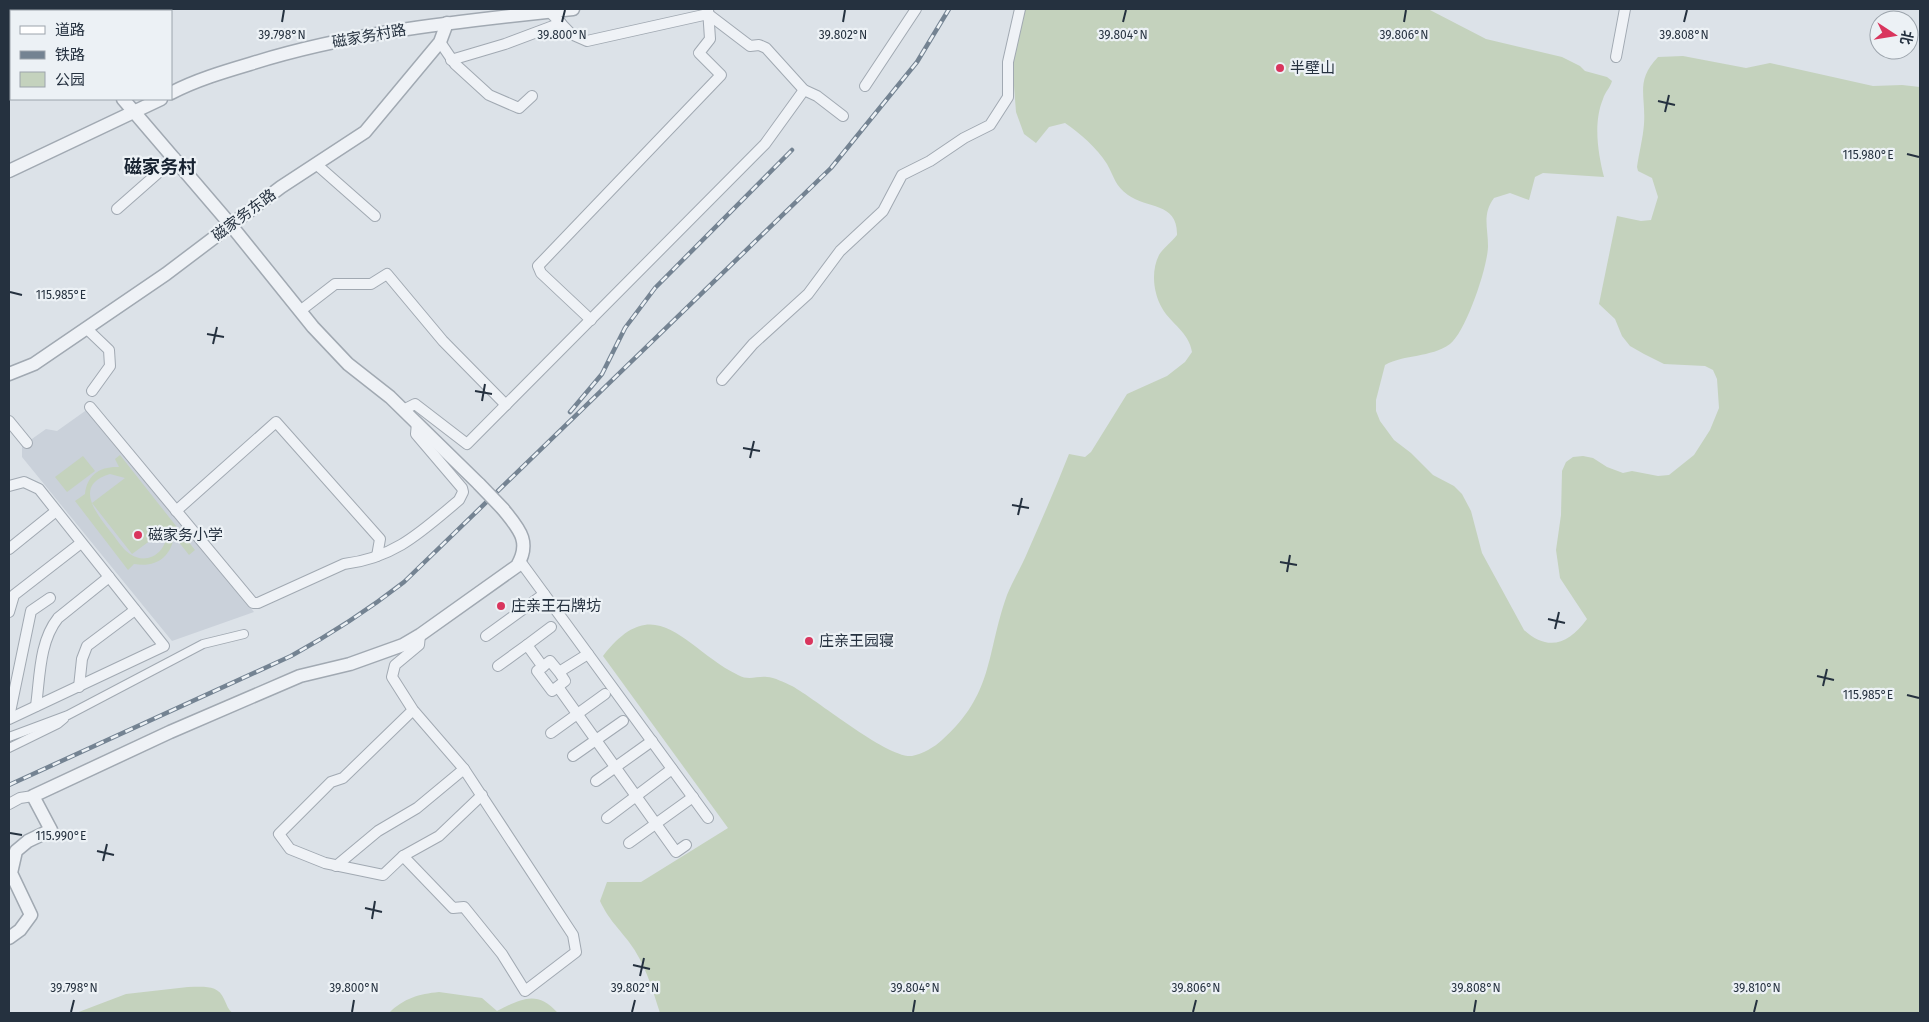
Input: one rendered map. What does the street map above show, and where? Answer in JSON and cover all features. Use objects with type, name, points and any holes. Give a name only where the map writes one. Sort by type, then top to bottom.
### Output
[{"type":"street","name":"磁家务村路","points":[[172,92],[192,82],[296,49],[447,24],[573,9]]},
{"type":"street","points":[[865,86],[916,9]]},
{"type":"street","points":[[722,380],[753,344],[808,294],[840,251],[883,211],[902,174],[930,162],[964,138],[990,125],[1008,97],[1008,62],[1020,9]]},
{"type":"street","points":[[1616,57],[1625,9]]},
{"type":"street","points":[[549,12],[571,34],[587,41],[708,11]]},
{"type":"street","points":[[708,11],[750,46],[759,45],[766,48],[804,90],[818,96],[843,116]]},
{"type":"street","points":[[591,320],[541,273],[538,266],[721,75],[699,53],[710,39],[708,11]]},
{"type":"street","name":"磁家务东路","points":[[9,374],[34,364],[166,274],[230,224],[365,132],[440,42],[447,24]]},
{"type":"street","points":[[451,60],[505,44],[536,31],[561,24]]},
{"type":"street","points":[[440,42],[451,60],[489,96],[520,108],[532,96]]},
{"type":"street","points":[[403,410],[415,404],[467,444],[764,144],[804,90]]},
{"type":"street","points":[[9,804],[20,798],[33,796],[170,732],[300,676],[350,664],[403,645],[517,566],[524,548],[520,530],[503,509],[417,423],[348,364],[300,311],[175,158],[124,100]]},
{"type":"street","points":[[9,171],[159,100]]},
{"type":"street","points":[[118,209],[175,158]]},
{"type":"street","points":[[316,164],[375,216]]},
{"type":"street","points":[[300,311],[335,284],[371,284],[387,274],[443,341],[506,405]]},
{"type":"street","points":[[86,328],[109,350],[110,366],[92,391]]},
{"type":"street","points":[[90,406],[253,603],[258,604],[344,564],[377,556],[402,547],[460,500],[463,492],[462,488],[416,434],[417,423]]},
{"type":"street","points":[[9,421],[27,443]]},
{"type":"street","points":[[176,511],[276,422],[380,538],[377,556]]},
{"type":"street","points":[[9,486],[20,482],[32,484],[56,511],[164,646],[9,718]]},
{"type":"street","points":[[9,549],[56,511]]},
{"type":"street","points":[[9,612],[14,595],[81,543]]},
{"type":"street","points":[[520,561],[708,818]]},
{"type":"street","points":[[36,706],[46,640],[52,626],[58,618],[109,578]]},
{"type":"street","points":[[486,636],[544,594]]},
{"type":"street","points":[[9,718],[31,611],[50,598]]},
{"type":"street","points":[[79,687],[82,659],[87,646],[135,610]]},
{"type":"street","points":[[498,666],[551,627]]},
{"type":"street","points":[[9,737],[68,715],[203,644],[244,634]]},
{"type":"street","points":[[403,856],[454,908],[464,907],[502,954],[525,991],[576,952],[572,935],[464,769],[413,710],[392,677],[395,665],[418,645],[420,635]]},
{"type":"street","points":[[527,645],[543,666]]},
{"type":"street","points":[[559,672],[588,654]]},
{"type":"street","points":[[550,661],[565,681],[552,691],[537,671],[543,666],[550,661]]},
{"type":"street","points":[[558,687],[676,852],[686,845]]},
{"type":"street","points":[[550,733],[605,694]]},
{"type":"street","points":[[413,710],[343,778],[331,782],[278,834],[290,849],[336,866],[382,875],[403,856],[440,836],[482,796]]},
{"type":"street","points":[[9,748],[58,724],[68,715]]},
{"type":"street","points":[[573,756],[623,721]]},
{"type":"street","points":[[596,781],[652,741]]},
{"type":"street","points":[[607,818],[672,768]]},
{"type":"street","points":[[336,866],[378,831],[417,808],[464,769]]},
{"type":"street","points":[[9,938],[20,930],[31,915],[11,872],[16,851],[28,841],[51,830],[33,796]]},
{"type":"street","points":[[629,844],[693,797]]},
{"type":"shaded area","name":"磁家务小学","points":[[88,409],[254,612],[172,641],[22,457],[22,446],[46,429],[57,431]]},
{"type":"green space","points":[[1024,9],[1428,9],[1486,39],[1562,57],[1580,66],[1585,71],[1607,77],[1612,81],[1600,108],[1597,128],[1598,148],[1604,177],[1543,173],[1535,177],[1529,200],[1510,193],[1494,198],[1490,204],[1486,221],[1488,246],[1484,268],[1475,298],[1463,326],[1450,344],[1434,352],[1401,359],[1385,365],[1376,400],[1376,411],[1380,421],[1394,440],[1411,453],[1433,475],[1454,486],[1462,494],[1471,511],[1482,553],[1524,630],[1541,641],[1550,643],[1558,642],[1573,634],[1587,619],[1560,578],[1556,550],[1561,515],[1562,471],[1566,462],[1573,457],[1583,456],[1593,458],[1607,467],[1623,473],[1632,471],[1658,476],[1669,475],[1694,455],[1710,430],[1719,408],[1717,379],[1713,370],[1705,366],[1664,364],[1630,346],[1622,336],[1615,319],[1599,304],[1617,216],[1641,221],[1651,220],[1658,197],[1652,178],[1638,171],[1637,167],[1644,124],[1644,81],[1651,66],[1658,57],[1683,56],[1746,68],[1770,63],[1873,86],[1902,85],[1920,87],[1920,1013],[660,1013],[648,976],[635,950],[610,918],[600,901],[607,882],[641,882],[728,828],[603,656],[622,636],[639,626],[655,625],[670,630],[686,639],[719,664],[742,677],[770,677],[792,686],[886,748],[912,756],[928,750],[939,743],[959,723],[980,689],[1007,595],[1026,557],[1069,454],[1085,457],[1091,452],[1127,394],[1167,376],[1185,362],[1192,352],[1184,334],[1162,308],[1154,282],[1156,261],[1177,235],[1176,224],[1172,217],[1160,208],[1136,199],[1124,192],[1117,184],[1107,164],[1098,152],[1065,123],[1049,127],[1036,143],[1024,134],[1016,112],[1012,60]]},
{"type":"green space","points":[[120,455],[195,550],[189,555],[174,536],[170,550],[161,559],[149,564],[134,564],[128,570],[75,501],[85,494],[86,487],[92,476],[106,468],[119,467],[115,459]],"holes":[[[110,474],[125,478],[92,503],[90,492],[92,485],[99,479]],[[92,503],[132,554],[166,529],[165,543],[157,554],[151,557],[137,557],[127,552],[99,516]]]},
{"type":"green space","points":[[83,456],[95,471],[67,492],[55,477]]},
{"type":"green space","points":[[188,987],[209,987],[218,991],[233,1013],[76,1013],[126,994]]},
{"type":"green space","points":[[439,992],[482,998],[497,1011],[522,1000],[536,999],[543,1001],[558,1013],[389,1013],[400,1004],[412,998]]},
{"type":"railway","points":[[9,785],[291,656],[349,621],[404,582],[831,168],[917,62],[949,9]]},
{"type":"railway","points":[[570,412],[602,374],[625,328],[655,288],[792,150]]},
{"type":"place","name":"半壁山","points":[[1280,68]]},
{"type":"place","name":"磁家务小学","points":[[138,535]]},
{"type":"place","name":"庄亲王石牌坊","points":[[501,606]]},
{"type":"place","name":"庄亲王园寝","points":[[809,641]]},
{"type":"district","name":"磁家务村","points":[[160,167]]}]
